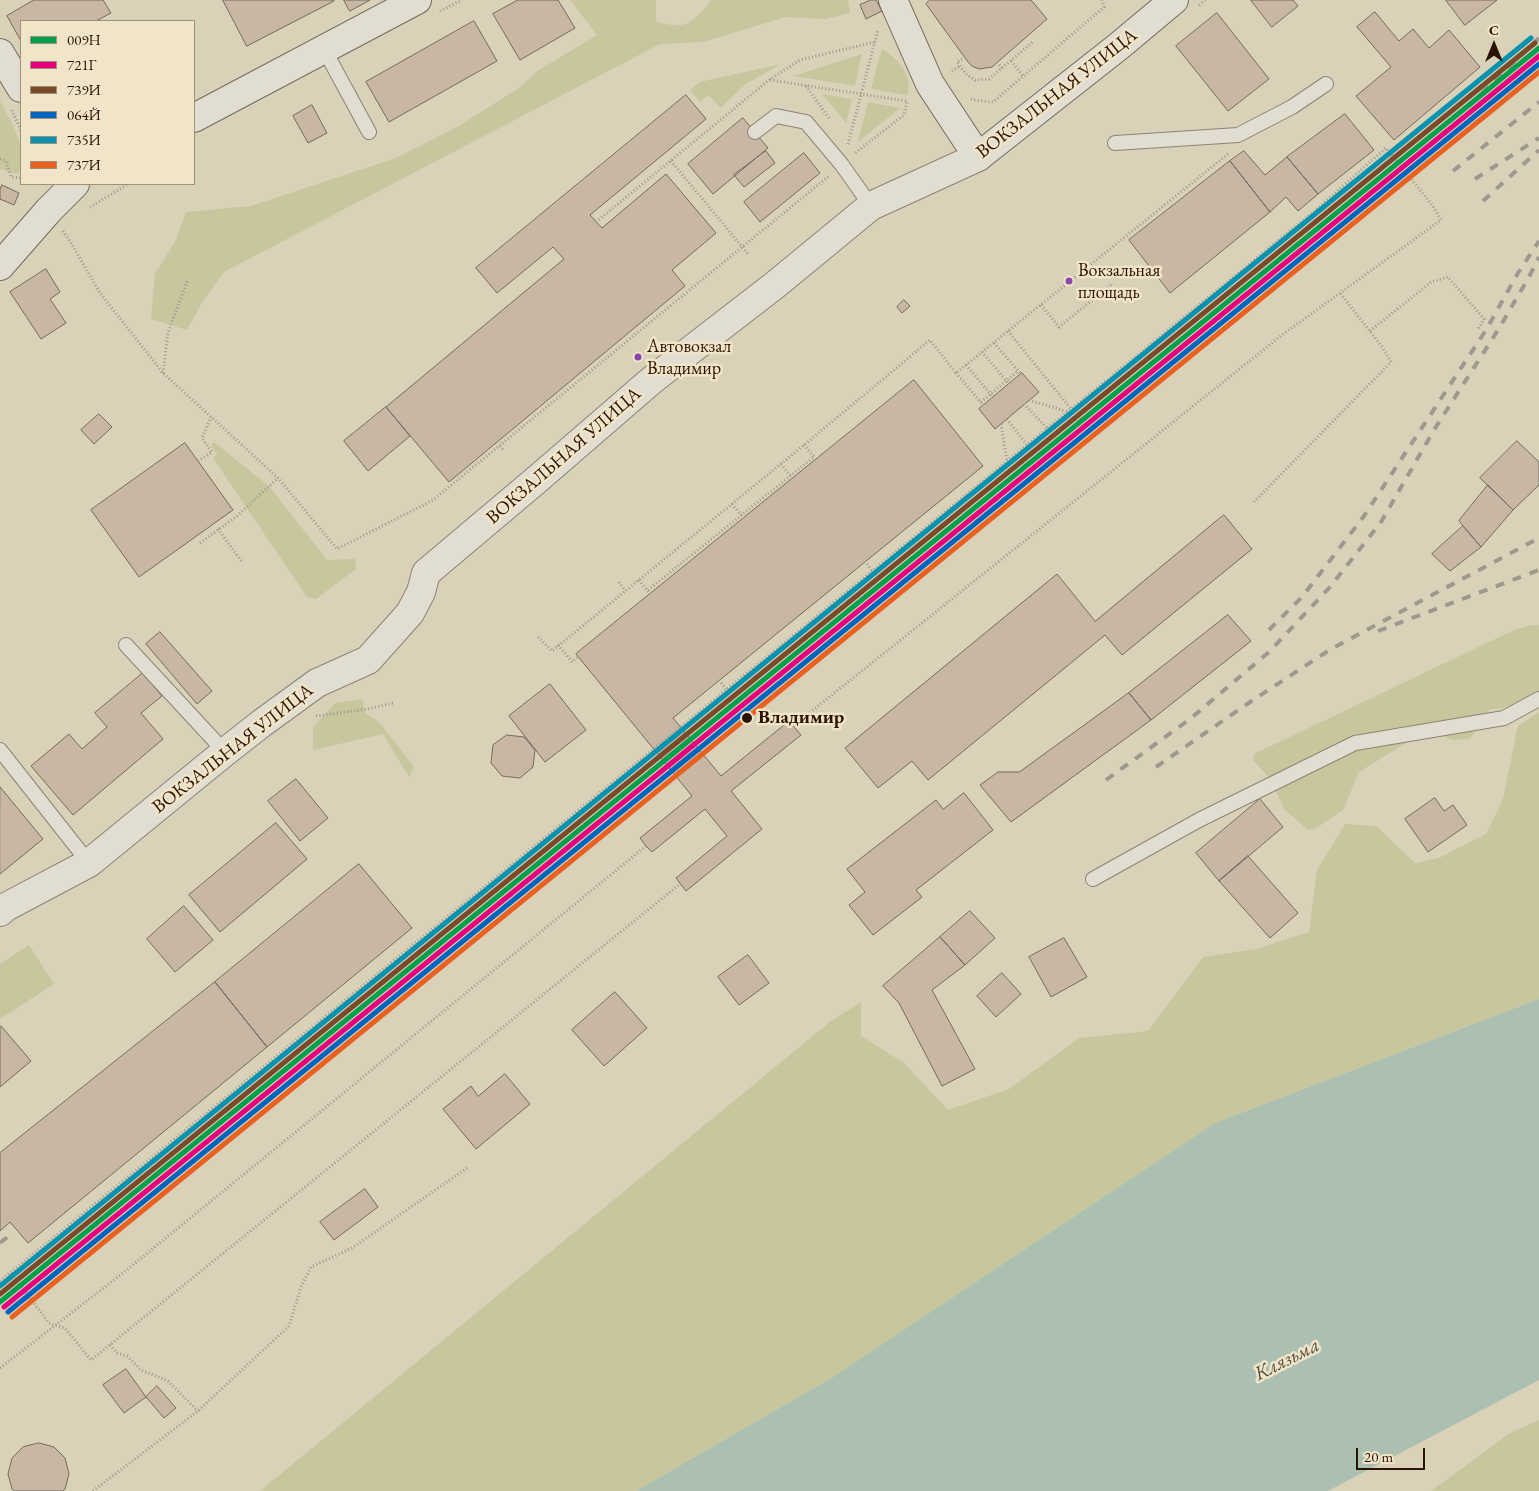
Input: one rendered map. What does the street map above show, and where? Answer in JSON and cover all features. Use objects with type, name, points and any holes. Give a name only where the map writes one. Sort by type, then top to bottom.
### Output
[{"type":"street","points":[[195,117],[417,0]]},
{"type":"street","points":[[893,0],[930,84],[978,157]]},
{"type":"street","name":"ВОКЗАЛЬНАЯ УЛИЦА","points":[[2,906],[89,863],[225,752],[317,683],[368,660],[410,612],[421,592],[426,573],[652,380],[775,285],[871,206],[978,157],[1126,41],[1174,0]]},
{"type":"street","points":[[0,53],[20,86]]},
{"type":"street","points":[[0,266],[49,210],[74,185]]},
{"type":"lane","points":[[324,49],[369,132]]},
{"type":"lane","points":[[1115,143],[1238,136],[1292,107],[1326,84]]},
{"type":"lane","points":[[755,132],[776,116],[806,122],[842,165],[871,206]]},
{"type":"lane","points":[[126,645],[225,752]]},
{"type":"lane","points":[[1093,879],[1199,820],[1355,743],[1504,718],[1539,699]]},
{"type":"lane","points":[[0,750],[89,863]]},
{"type":"path","points":[[968,96],[974,100],[993,102],[1104,7],[1102,0]]},
{"type":"path","points":[[965,58],[957,62],[966,74],[975,80],[989,79],[1034,41]]},
{"type":"path","points":[[596,222],[769,80],[800,60],[876,42],[848,144]]},
{"type":"path","points":[[1011,61],[1023,76]]},
{"type":"path","points":[[998,62],[1002,68]]},
{"type":"path","points":[[945,74],[960,66]]},
{"type":"path","points":[[60,226],[100,294],[162,373],[278,478],[337,548],[433,500],[904,114],[907,101],[769,80]]},
{"type":"path","points":[[806,86],[832,122]]},
{"type":"path","points":[[956,373],[1237,147],[1238,136]]},
{"type":"path","points":[[843,137],[856,154]]},
{"type":"path","points":[[0,1281],[1318,208],[1386,148],[1441,220],[1274,341],[793,726]]},
{"type":"path","points":[[0,159],[6,161],[10,177],[20,178]]},
{"type":"path","points":[[671,161],[748,254]]},
{"type":"path","points":[[84,211],[126,185]]},
{"type":"path","points":[[1370,331],[1431,282],[1448,277],[1484,319],[1478,329]]},
{"type":"path","points":[[162,373],[168,334],[188,279]]},
{"type":"path","points":[[1041,305],[1059,327],[1112,284]]},
{"type":"path","points":[[1254,502],[1392,362],[1340,293]]},
{"type":"path","points":[[1008,331],[1069,410]]},
{"type":"path","points":[[538,637],[552,651],[930,340],[956,373],[989,397]]},
{"type":"path","points":[[994,343],[1011,380]]},
{"type":"path","points":[[982,352],[1011,380]]},
{"type":"path","points":[[966,365],[989,397]]},
{"type":"path","points":[[989,397],[1011,380]]},
{"type":"path","points":[[862,387],[866,392]]},
{"type":"path","points":[[1029,400],[1069,410]]},
{"type":"path","points":[[1024,404],[1048,428]]},
{"type":"path","points":[[198,461],[212,452],[202,438],[211,417]]},
{"type":"path","points":[[1007,419],[1027,445]]},
{"type":"path","points":[[1001,424],[1008,461]]},
{"type":"path","points":[[639,580],[649,592],[792,477],[814,457],[804,445]]},
{"type":"path","points":[[500,446],[504,452]]},
{"type":"path","points":[[781,464],[792,477]]},
{"type":"path","points":[[200,543],[236,516],[278,478]]},
{"type":"path","points":[[732,504],[743,517]]},
{"type":"path","points":[[218,529],[242,562]]},
{"type":"path","points":[[865,562],[872,571]]},
{"type":"path","points":[[619,582],[625,591]]},
{"type":"path","points":[[558,645],[572,662],[578,657]]},
{"type":"path","points":[[719,680],[726,689]]},
{"type":"path","points":[[0,1368],[55,1326],[646,846]]},
{"type":"path","points":[[10,1273],[49,1323],[64,1328],[91,1360],[680,884]]},
{"type":"path","points":[[94,1491],[198,1411],[289,1326],[301,1287],[311,1267],[352,1248],[467,1168]]},
{"type":"path","points":[[110,1345],[117,1353],[128,1356],[141,1370],[168,1381],[198,1411]]},
{"type":"shaded area","points":[[570,0],[656,0],[656,21],[672,25],[691,22],[711,0],[848,0],[850,13],[825,19],[786,17],[703,42],[660,44],[224,272],[201,304],[187,330],[151,319],[155,274],[176,240],[186,212],[251,206],[396,158],[457,127],[519,88],[539,70],[597,35]]},
{"type":"shaded area","points":[[882,49],[903,68],[908,81],[907,95],[871,89]]},
{"type":"shaded area","points":[[862,54],[855,86],[793,76]]},
{"type":"shaded area","points":[[781,64],[746,84],[720,108],[709,95],[700,102],[690,90],[700,82]]},
{"type":"shaded area","points":[[822,94],[852,99],[846,123]]},
{"type":"shaded area","points":[[0,101],[14,127],[20,144],[20,168],[18,174],[0,169]]},
{"type":"shaded area","points":[[868,102],[900,108],[858,142]]},
{"type":"shaded area","points":[[214,442],[270,487],[327,560],[355,559],[356,569],[316,599],[307,597],[213,458],[217,454],[211,446]]},
{"type":"shaded area","points":[[1539,625],[1539,690],[1513,706],[1489,710],[1470,739],[1452,740],[1432,732],[1414,738],[1359,772],[1343,810],[1315,829],[1308,830],[1284,809],[1270,779],[1253,760],[1254,754],[1514,630]]},
{"type":"shaded area","points":[[363,699],[365,713],[379,722],[414,767],[409,777],[383,734],[313,750],[313,727],[335,703]]},
{"type":"shaded area","points":[[1539,712],[1539,999],[1215,1123],[833,1377],[636,1491],[260,1491],[831,1021],[861,1002],[861,1036],[904,1063],[948,1110],[1009,1089],[1079,1038],[1148,1031],[1203,957],[1257,949],[1309,932],[1317,870],[1345,824],[1376,826],[1415,863],[1439,858],[1486,834],[1503,799],[1518,726]]},
{"type":"shaded area","points":[[29,945],[54,984],[0,1019],[0,964]]},
{"type":"shaded area","points":[[1539,1420],[1539,1491],[1431,1491],[1510,1433]]},
{"type":"water","name":"Клязьма","points":[[1539,999],[1539,1380],[1328,1491],[636,1491],[833,1377],[1215,1123]]},
{"type":"building","points":[[34,0],[103,0],[111,13],[98,20],[20,20],[20,39],[7,16]]},
{"type":"building","points":[[223,0],[334,0],[334,1],[247,46]]},
{"type":"building","points":[[344,0],[370,0],[350,11]]},
{"type":"building","points":[[518,0],[558,0],[575,28],[520,60],[493,14]]},
{"type":"building","points":[[876,0],[882,11],[866,19],[860,5]]},
{"type":"building","points":[[930,0],[1031,0],[1047,19],[992,67],[979,69],[968,62],[926,4]]},
{"type":"building","points":[[1251,0],[1293,0],[1298,6],[1272,27]]},
{"type":"building","points":[[1446,0],[1497,0],[1465,25]]},
{"type":"building","points":[[1375,12],[1399,41],[1413,29],[1429,48],[1449,30],[1480,67],[1394,140],[1356,96],[1391,67],[1357,27]]},
{"type":"building","points":[[1217,13],[1269,79],[1228,111],[1176,46]]},
{"type":"building","points":[[474,21],[497,61],[389,122],[366,82]]},
{"type":"building","name":"Автовокзал Владимир","points":[[686,95],[706,119],[590,215],[602,228],[666,174],[716,233],[672,270],[685,286],[449,482],[386,407],[564,259],[553,247],[497,293],[476,268]]},
{"type":"building","points":[[312,105],[327,133],[308,143],[293,116]]},
{"type":"building","points":[[1345,114],[1374,150],[1318,194],[1287,157]]},
{"type":"building","points":[[743,118],[768,148],[713,194],[688,164]]},
{"type":"building","points":[[766,151],[775,163],[744,187],[734,175]]},
{"type":"building","points":[[1244,151],[1265,175],[1287,157],[1318,194],[1298,211],[1286,197],[1270,212],[1230,161]]},
{"type":"building","points":[[804,153],[820,173],[760,222],[744,202]]},
{"type":"building","points":[[1230,161],[1270,212],[1170,293],[1129,240]]},
{"type":"building","points":[[2,185],[19,193],[14,205],[0,199]]},
{"type":"building","points":[[46,269],[60,292],[50,299],[66,323],[41,339],[10,292]]},
{"type":"building","points":[[904,300],[910,306],[902,313],[897,307]]},
{"type":"building","points":[[1022,373],[1039,392],[995,429],[979,409]]},
{"type":"building","name":"Владимир","points":[[914,380],[983,466],[673,718],[721,776],[789,721],[801,735],[731,791],[762,829],[686,891],[676,878],[727,836],[705,809],[652,852],[646,846],[640,838],[692,796],[576,654]]},
{"type":"building","points":[[386,407],[410,436],[368,471],[344,441]]},
{"type":"building","points":[[99,414],[112,427],[94,444],[81,430]]},
{"type":"building","points":[[1517,441],[1539,462],[1539,485],[1513,510],[1480,478]]},
{"type":"building","points":[[185,443],[233,510],[139,577],[91,510]]},
{"type":"building","points":[[1488,485],[1513,510],[1481,547],[1459,521]]},
{"type":"building","points":[[1224,515],[1252,549],[1122,655],[1105,635],[928,780],[912,761],[878,788],[845,748],[1057,574],[1095,621]]},
{"type":"building","points":[[1463,526],[1481,547],[1450,571],[1432,554]]},
{"type":"building","points":[[1228,615],[1251,641],[1151,720],[1129,693]]},
{"type":"building","points":[[160,632],[212,691],[197,704],[146,644]]},
{"type":"building","points":[[143,673],[162,696],[141,713],[163,739],[73,815],[31,766],[69,734],[82,749],[107,727],[95,713]]},
{"type":"building","points":[[550,684],[586,730],[545,762],[509,716]]},
{"type":"building","points":[[1129,693],[1151,720],[1011,822],[980,785],[998,772],[1019,772]]},
{"type":"building","points":[[507,735],[524,737],[535,750],[533,767],[520,778],[502,776],[491,763],[493,745]]},
{"type":"building","points":[[296,779],[328,818],[300,841],[268,801]]},
{"type":"building","points":[[0,787],[43,839],[0,874]]},
{"type":"building","points":[[964,793],[993,830],[916,890],[922,897],[873,935],[849,905],[865,892],[847,869],[936,800],[943,809]]},
{"type":"building","points":[[1435,798],[1444,811],[1453,805],[1467,825],[1428,852],[1405,819]]},
{"type":"building","points":[[1260,799],[1283,827],[1219,881],[1196,853]]},
{"type":"building","points":[[276,823],[307,859],[220,932],[189,895]]},
{"type":"building","points":[[1248,856],[1298,913],[1270,938],[1219,881]]},
{"type":"building","points":[[359,864],[412,928],[267,1047],[215,982]]},
{"type":"building","points":[[184,906],[213,940],[175,972],[147,939]]},
{"type":"building","points":[[970,911],[995,938],[965,965],[940,937]]},
{"type":"building","points":[[940,937],[965,965],[932,990],[975,1069],[942,1086],[899,1003],[883,986]]},
{"type":"building","points":[[1064,938],[1087,977],[1051,997],[1029,957]]},
{"type":"building","points":[[748,955],[769,983],[739,1005],[718,977]]},
{"type":"building","points":[[1002,973],[1021,994],[996,1017],[977,996]]},
{"type":"building","points":[[215,982],[267,1047],[28,1243],[10,1222],[0,1231],[0,1153]]},
{"type":"building","points":[[615,992],[647,1028],[604,1066],[572,1030]]},
{"type":"building","points":[[0,1027],[31,1061],[0,1087]]},
{"type":"building","points":[[505,1074],[530,1104],[476,1149],[443,1109],[471,1086],[478,1096]]},
{"type":"building","points":[[365,1189],[378,1207],[334,1240],[320,1222]]},
{"type":"building","points":[[126,1369],[146,1397],[124,1413],[103,1385]]},
{"type":"building","points":[[157,1386],[176,1408],[164,1418],[146,1397]]},
{"type":"building","points":[[39,1443],[54,1447],[65,1458],[69,1474],[65,1489],[63,1491],[14,1491],[8,1474],[12,1458],[23,1447]]},
{"type":"railway","points":[[1482,93],[1539,38]]},
{"type":"railway","points":[[1453,171],[1539,102]]},
{"type":"railway","points":[[1475,179],[1539,138]]},
{"type":"railway","points":[[1483,201],[1539,150]]},
{"type":"railway","points":[[1269,630],[1302,597],[1364,516],[1486,330],[1518,273],[1539,241]]},
{"type":"railway","points":[[1106,780],[1190,719],[1269,652],[1330,587],[1381,522],[1434,430],[1498,330],[1539,257]]},
{"type":"railway","points":[[1156,767],[1331,649],[1539,538]]},
{"type":"railway","points":[[1378,631],[1539,570]]},
{"type":"railway","points":[[0,1243],[11,1234]]},
{"type":"transit line","name":"735И","points":[[0,1286],[1531,38]]},
{"type":"transit line","name":"739И","points":[[0,1294],[1535,43]]},
{"type":"transit line","name":"009Н","points":[[0,1302],[1539,48]]},
{"type":"transit line","name":"721Г","points":[[4,1307],[1539,56]]},
{"type":"transit line","name":"064Й","points":[[8,1312],[1539,64]]},
{"type":"transit line","name":"737И","points":[[12,1317],[1539,72]]},
{"type":"place","name":"Вокзальная площадь","points":[[1069,281]]},
{"type":"place","name":"Автовокзал Владимир","points":[[638,357]]},
{"type":"place","name":"Владимир","points":[[747,718]]}]
